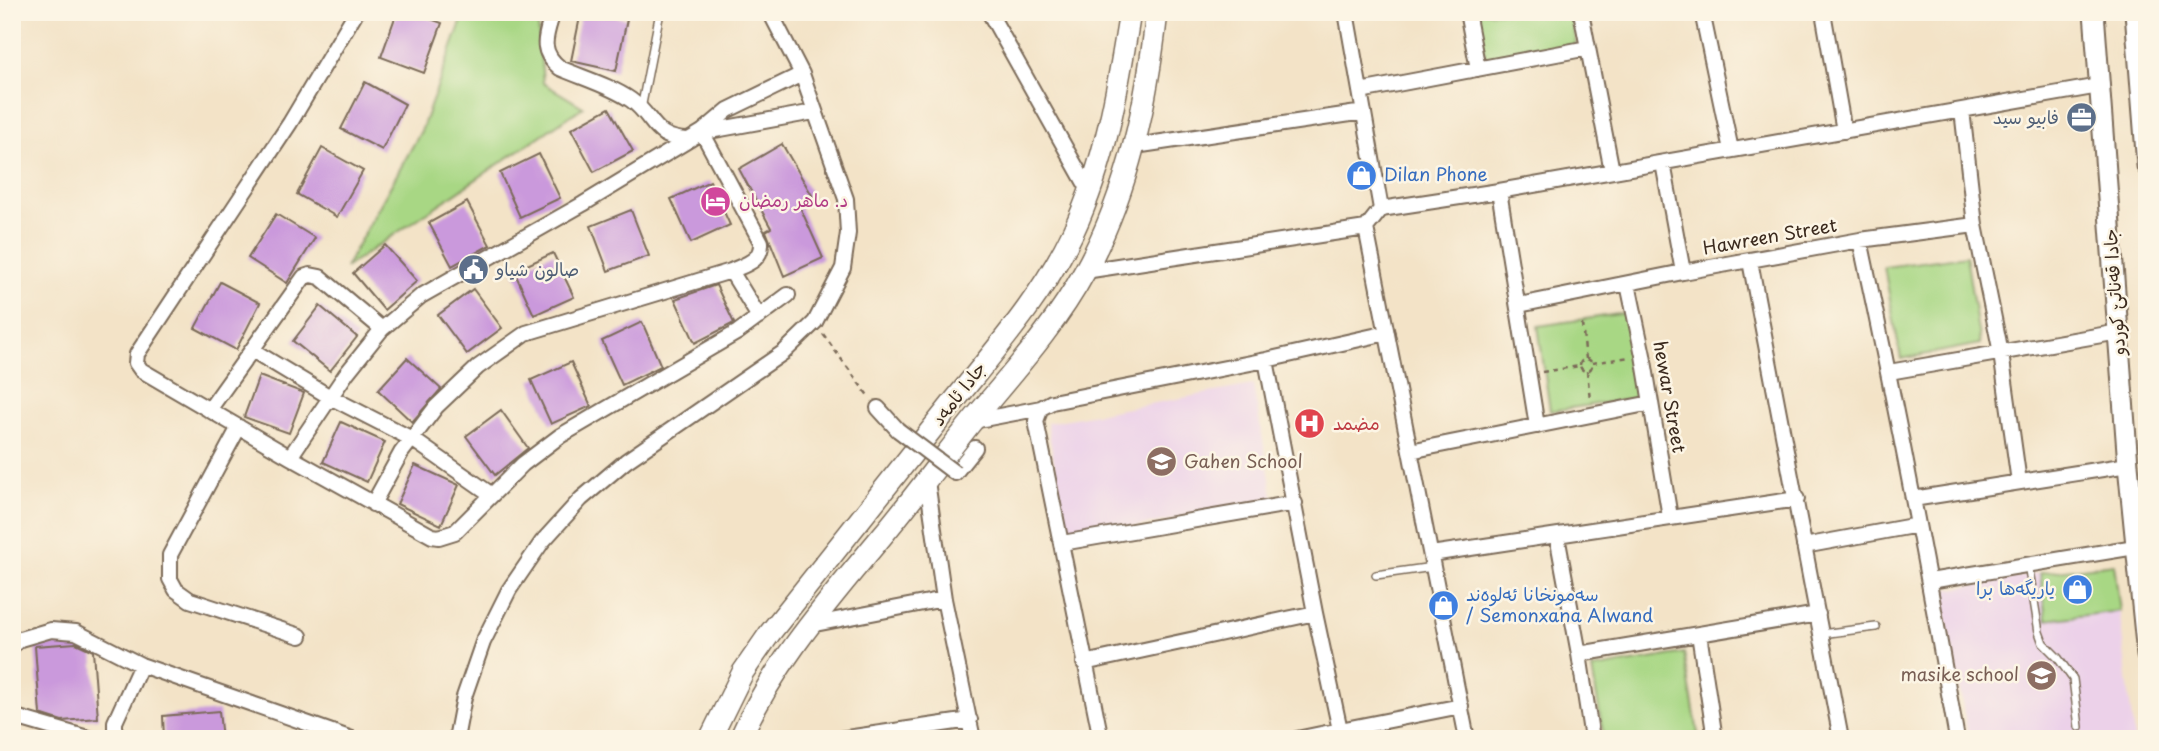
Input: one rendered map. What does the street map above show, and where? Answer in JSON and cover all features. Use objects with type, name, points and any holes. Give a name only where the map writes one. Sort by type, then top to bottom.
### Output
[{"type":"main road","name":"جادا ئامەد","points":[[710,739],[743,672],[770,633],[1036,296],[1073,232],[1090,192],[1112,118],[1130,12]]},
{"type":"main road","name":"جادا ئامەد","points":[[740,739],[766,689],[810,625],[1042,335],[1085,271],[1119,195],[1135,146],[1157,12]]},
{"type":"street","points":[[356,12],[290,122],[137,354],[136,363],[141,370],[373,504],[432,536],[439,537],[455,532],[523,464],[560,436],[738,332],[788,295]]},
{"type":"street","points":[[553,12],[546,37],[546,50],[551,61],[560,68],[631,100],[660,133],[670,138],[688,140]]},
{"type":"street","points":[[456,739],[464,697],[483,642],[509,590],[542,542],[581,499],[626,461],[783,352],[814,322],[843,268],[848,233],[846,199],[802,74],[771,12]]},
{"type":"street","points":[[989,12],[1090,192]]},
{"type":"street","points":[[1346,12],[1381,209]]},
{"type":"street","points":[[1466,12],[1478,69]]},
{"type":"street","points":[[1581,12],[1612,171]]},
{"type":"street","points":[[1702,12],[1731,150]]},
{"type":"street","name":"جادا قەناتێ کوردو","points":[[2094,12],[2127,464],[2147,656]]},
{"type":"street","points":[[2135,12],[2147,166]]},
{"type":"street","points":[[1826,13],[1844,131]]},
{"type":"street","points":[[1360,91],[1588,48]]},
{"type":"street","points":[[290,457],[330,397],[382,329],[408,306],[438,285],[575,209],[702,132],[737,105],[802,74]]},
{"type":"street","points":[[1085,271],[1366,228],[1381,209],[1499,191],[2099,86]]},
{"type":"street","points":[[1962,110],[1975,225],[2001,353],[2019,482]]},
{"type":"street","points":[[702,132],[814,112]]},
{"type":"street","points":[[1135,146],[1364,112]]},
{"type":"street","points":[[373,504],[401,453],[436,407],[478,367],[526,333],[731,271],[755,259],[761,242],[702,132]]},
{"type":"street","name":"Hawreen Street","points":[[1662,163],[1683,272],[1860,240],[1975,225]]},
{"type":"street","points":[[1499,191],[1537,426]]},
{"type":"street","points":[[1366,228],[1467,739]]},
{"type":"street","points":[[1860,240],[1930,581],[1957,739]]},
{"type":"street","points":[[1750,261],[1797,499],[1840,739]]},
{"type":"street","points":[[731,271],[759,317]]},
{"type":"street","points":[[1518,304],[1683,272]]},
{"type":"street","points":[[209,410],[304,277],[320,277],[382,329]]},
{"type":"street","name":"hewar Street","points":[[1628,284],[1643,355],[1670,517]]},
{"type":"street","points":[[1889,372],[2119,332]]},
{"type":"street","points":[[973,421],[1041,408],[1052,402],[1387,333]]},
{"type":"street","points":[[252,350],[330,397],[412,439],[492,495]]},
{"type":"street","points":[[1266,360],[1340,730]]},
{"type":"street","points":[[1410,451],[1651,403]]},
{"type":"street","points":[[877,408],[898,430],[955,473],[975,448]]},
{"type":"street","points":[[1041,408],[1036,421],[1101,739]]},
{"type":"street","points":[[239,427],[170,555],[170,579],[176,590],[190,600],[300,636]]},
{"type":"street","points":[[1913,499],[2127,464]]},
{"type":"street","points":[[927,481],[944,599],[973,739]]},
{"type":"street","points":[[1432,561],[1557,536],[1797,499]]},
{"type":"street","points":[[1062,543],[1295,503]]},
{"type":"street","points":[[1804,546],[1918,525]]},
{"type":"street","points":[[1557,536],[1592,739]]},
{"type":"street","points":[[1930,581],[2135,547]]},
{"type":"street","points":[[810,625],[944,599]]},
{"type":"street","points":[[1084,663],[1315,613]]},
{"type":"street","points":[[1579,654],[1818,614]]},
{"type":"street","points":[[12,646],[20,639],[51,630],[76,632],[141,665],[352,739]]},
{"type":"street","points":[[1699,634],[1715,739]]},
{"type":"street","points":[[115,739],[115,722],[141,665]]},
{"type":"street","points":[[1297,739],[1461,706]]},
{"type":"street","points":[[12,716],[91,739]]},
{"type":"street","points":[[840,739],[970,720]]},
{"type":"lane","points":[[641,109],[660,12]]},
{"type":"lane","points":[[1376,575],[1432,561]]},
{"type":"lane","points":[[2028,563],[2039,632],[2043,643],[2073,679],[2079,727]]},
{"type":"lane","points":[[1821,634],[1876,627]]},
{"type":"path","points":[[814,322],[877,408]]},
{"type":"path","points":[[1582,324],[1586,359],[1592,363],[1643,355]]},
{"type":"path","points":[[1580,366],[1586,359]]},
{"type":"path","points":[[1591,403],[1587,371],[1592,363]]},
{"type":"path","points":[[1528,374],[1580,366]]},
{"type":"path","points":[[1580,366],[1587,371]]},
{"type":"shaded area","name":"Gahen School","points":[[1253,385],[1274,501],[1068,539],[1047,423]]},
{"type":"shaded area","name":"masike school","points":[[2114,564],[2134,739],[1969,739],[1941,591],[2040,573]]},
{"type":"green space","points":[[465,12],[537,12],[543,83],[583,107],[345,268],[421,131]]},
{"type":"green space","points":[[1477,12],[1570,12],[1576,44],[1486,62]]},
{"type":"green space","points":[[1966,256],[1980,344],[1901,359],[1884,267]]},
{"type":"green space","points":[[1626,313],[1638,398],[1550,411],[1538,326]]},
{"type":"green space","points":[[2114,564],[2120,611],[2046,620],[2040,573]]},
{"type":"green space","points":[[1684,653],[1699,739],[1604,739],[1592,669]]},
{"type":"building","points":[[397,12],[411,12],[442,23],[424,73],[381,57]]},
{"type":"building","points":[[581,12],[627,19],[616,71],[571,61]]},
{"type":"building","points":[[365,82],[405,104],[382,150],[341,129]]},
{"type":"building","points":[[609,108],[633,151],[594,172],[571,129]]},
{"type":"building","points":[[782,144],[813,197],[799,205],[823,258],[784,276],[766,231],[771,228],[739,169]]},
{"type":"building","points":[[322,148],[363,171],[337,217],[297,194]]},
{"type":"building","points":[[539,154],[560,198],[520,217],[500,173]]},
{"type":"building","points":[[710,181],[730,225],[691,243],[671,199]]},
{"type":"building","points":[[467,202],[490,245],[452,266],[429,223]]},
{"type":"building","points":[[631,210],[649,256],[608,271],[591,226]]},
{"type":"building","points":[[276,214],[315,238],[287,283],[248,258]]},
{"type":"building","points":[[385,245],[417,281],[384,310],[353,273]]},
{"type":"building","points":[[553,253],[574,297],[534,315],[514,271]]},
{"type":"building","points":[[220,282],[260,303],[236,350],[195,328]]},
{"type":"building","points":[[716,285],[734,323],[695,343],[675,299]]},
{"type":"building","points":[[473,289],[502,328],[467,354],[438,315]]},
{"type":"building","points":[[320,306],[357,337],[330,371],[293,341]]},
{"type":"building","points":[[642,322],[661,366],[622,385],[602,341]]},
{"type":"building","points":[[407,358],[441,389],[412,422],[378,390]]},
{"type":"building","points":[[571,362],[591,406],[551,424],[531,380]]},
{"type":"building","points":[[259,376],[304,393],[289,433],[244,417]]},
{"type":"building","points":[[501,410],[528,448],[495,475],[466,436]]},
{"type":"building","points":[[341,422],[385,442],[367,482],[323,462]]},
{"type":"building","points":[[415,465],[459,485],[441,525],[397,504]]},
{"type":"building","points":[[76,643],[93,651],[98,718],[62,721],[40,714],[35,646]]},
{"type":"building","points":[[219,711],[222,739],[164,739],[163,716]]},
{"type":"place","name":"فابيو سيد","points":[[2082,118]]},
{"type":"place","name":"Dilan Phone","points":[[1361,175]]},
{"type":"place","name":"د. ماهر رمضان","points":[[716,201]]},
{"type":"place","name":"صالون شياو","points":[[473,270]]},
{"type":"place","name":"مضمد","points":[[1310,424]]},
{"type":"place","name":"Gahen School","points":[[1161,462]]},
{"type":"place","name":"یاریگەھا برا","points":[[2078,589]]},
{"type":"place","name":"سەمونخانا ئەلوەند / Semonxana Alwand","points":[[1443,605]]},
{"type":"place","name":"masike school","points":[[2042,675]]}]
